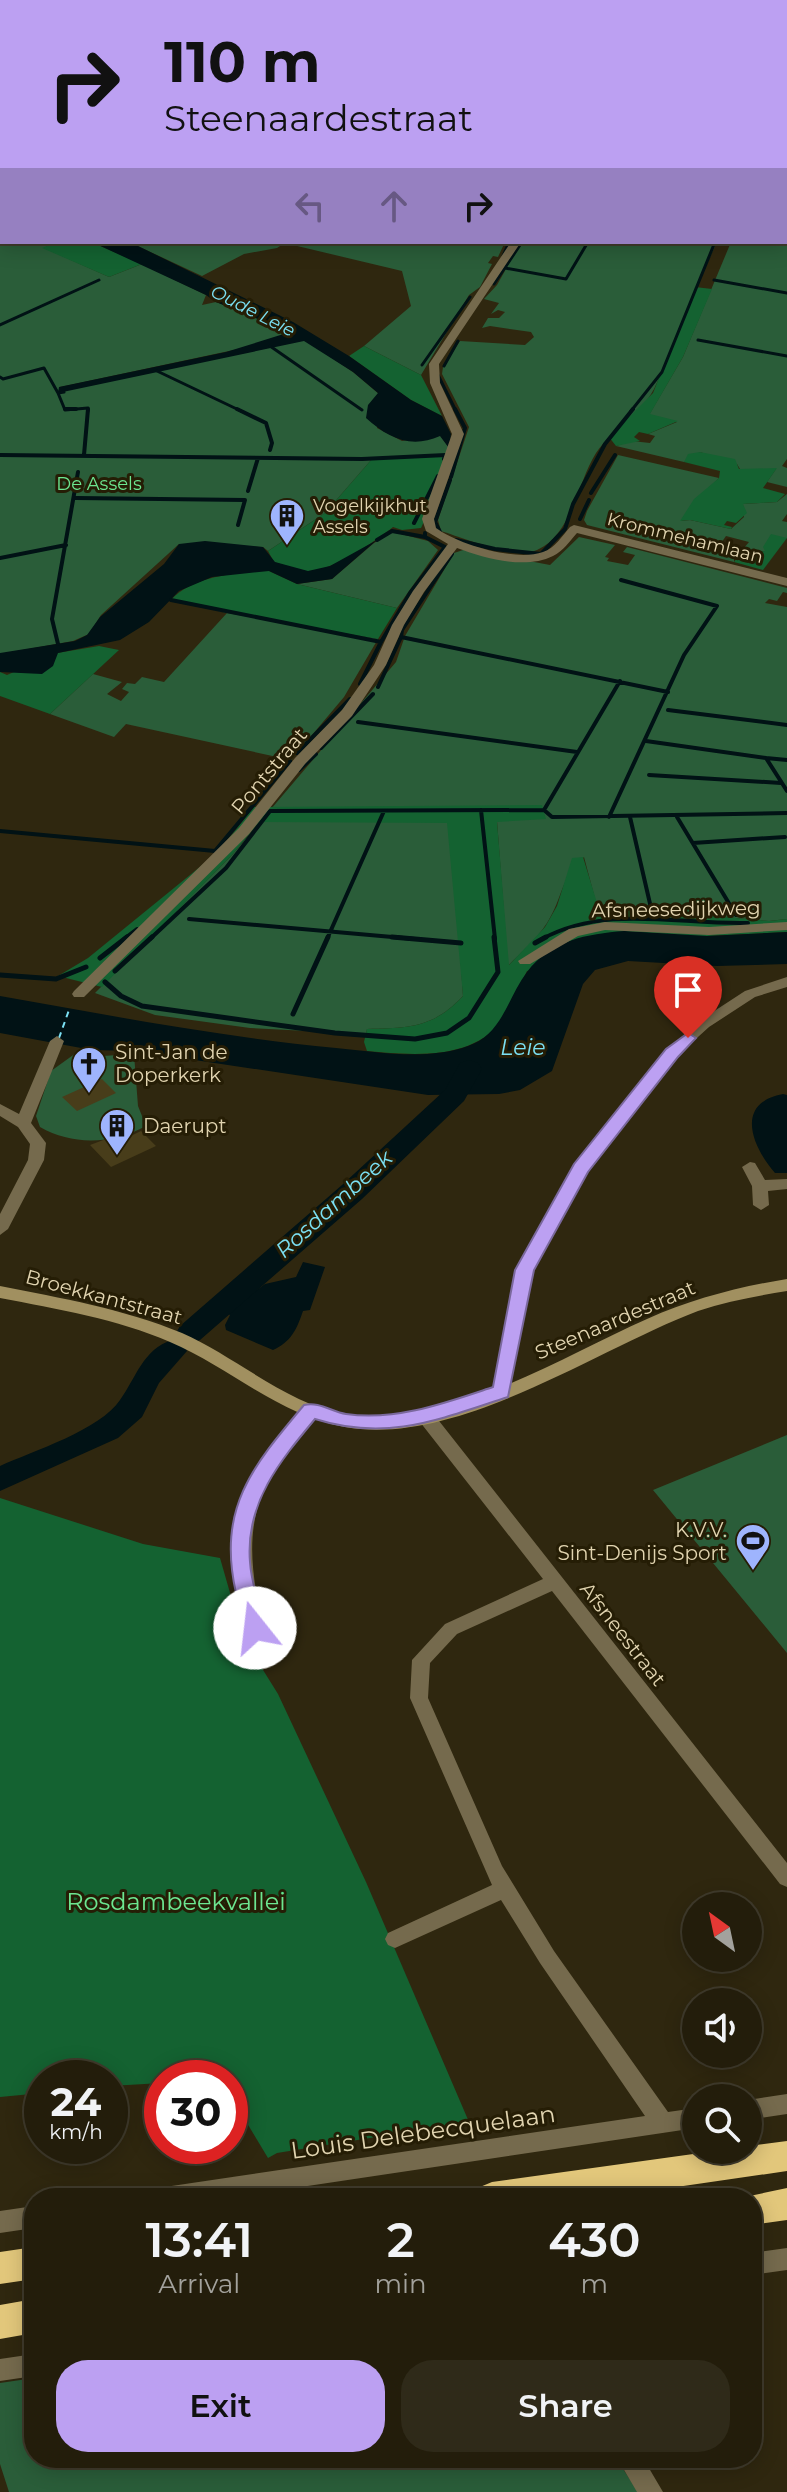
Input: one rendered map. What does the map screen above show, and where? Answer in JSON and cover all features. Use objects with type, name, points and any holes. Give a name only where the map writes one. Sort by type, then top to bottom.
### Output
[{"type":"highway","points":[[562,2188],[787,2156]]},
{"type":"highway","points":[[762,2208],[787,2204]]},
{"type":"highway","points":[[0,2268],[24,2264]]},
{"type":"highway","points":[[0,2322],[24,2318]]},
{"type":"street","points":[[453,545],[434,534],[428,524],[458,434],[457,424],[432,375],[434,364],[515,244]]},
{"type":"street","name":"Krommehamlaan","points":[[453,545],[536,558],[552,552],[574,529],[787,582]]},
{"type":"street","name":"Pontstraat","points":[[79,994],[244,831],[300,761],[347,713],[380,665],[398,625],[419,591],[453,545]]},
{"type":"street","name":"Afsneesedijkweg","points":[[525,961],[574,932],[605,926],[709,931],[787,926]]},
{"type":"street","points":[[501,1392],[524,1270],[581,1168],[672,1053],[704,1024],[750,994],[787,982]]},
{"type":"street","points":[[23,1123],[57,1041]]},
{"type":"street","points":[[0,1109],[23,1123],[38,1143],[36,1160],[0,1229]]},
{"type":"street","points":[[750,1167],[760,1186],[761,1205]]},
{"type":"street","points":[[760,1186],[787,1184]]},
{"type":"street","name":"Steenaardestraat","points":[[196,1347],[311,1410],[346,1421],[377,1423],[426,1417],[501,1392],[692,1307],[787,1285]]},
{"type":"street","name":"Broekkantstraat","points":[[0,1292],[153,1330],[196,1347]]},
{"type":"street","points":[[255,1628],[239,1562],[243,1517],[256,1483],[276,1452],[311,1410]]},
{"type":"street","name":"Afsneestraat","points":[[426,1417],[787,1878]]},
{"type":"street","points":[[554,1582],[451,1629],[421,1660],[419,1698],[504,1889],[547,1957],[663,2123]]},
{"type":"street","points":[[395,1939],[504,1889]]},
{"type":"street","points":[[762,2108],[787,2104]]},
{"type":"street","name":"Louis Delebecquelaan","points":[[225,2188],[682,2120]]},
{"type":"street","points":[[0,2222],[24,2218]]},
{"type":"street","points":[[762,2263],[787,2259]]},
{"type":"street","points":[[0,2370],[24,2366]]},
{"type":"street","points":[[635,2468],[651,2492]]},
{"type":"green space","name":"De Assels","points":[[0,244],[52,244],[44,248],[109,277],[142,264],[206,295],[202,305],[216,302],[292,332],[266,343],[60,387],[58,392],[305,340],[353,372],[379,394],[377,428],[402,441],[440,435],[449,448],[446,456],[372,459],[325,513],[268,551],[263,547],[179,544],[101,615],[89,634],[73,641],[0,654]]},
{"type":"green space","points":[[51,244],[96,244],[142,264],[109,277],[42,248]]},
{"type":"green space","points":[[133,244],[283,244],[244,254],[202,276]]},
{"type":"green space","points":[[504,244],[498,257],[493,256],[488,263],[492,264],[480,287],[469,295],[421,375],[364,346],[411,306],[402,271],[293,245]]},
{"type":"green space","points":[[520,244],[716,244],[654,389],[596,453],[558,533],[549,543],[528,552],[489,546],[441,531],[438,520],[469,427],[442,374],[443,367],[460,341],[525,345],[534,337],[531,332],[490,326],[482,328],[488,318],[499,318],[505,312],[498,310],[491,314],[499,303],[484,299],[497,285]]},
{"type":"green space","points":[[730,244],[787,244],[787,459],[782,466],[787,468],[787,487],[767,482],[776,469],[740,469],[737,464],[700,452],[684,462],[616,446],[632,441],[650,443],[655,436],[648,434],[677,422],[649,415],[683,357]]},
{"type":"green space","points":[[695,287],[712,289],[683,357],[650,414],[678,421],[648,434],[639,432],[634,437],[640,441],[616,446],[609,437],[653,393]]},
{"type":"green space","points":[[364,346],[421,375],[442,416],[411,400],[349,356]]},
{"type":"green space","points":[[700,452],[735,459],[739,469],[777,468],[763,488],[785,494],[777,502],[743,504],[747,513],[736,523],[727,521],[724,525],[731,529],[690,520],[680,521],[694,499],[719,478],[720,471],[684,462],[688,454]]},
{"type":"green space","points":[[435,454],[452,461],[421,528],[402,530],[393,527],[351,555],[316,570],[302,570],[274,562],[268,551],[325,513],[372,459]]},
{"type":"green space","points":[[618,455],[719,478],[692,504],[681,521],[690,520],[731,529],[744,517],[743,504],[777,502],[787,494],[787,514],[782,521],[787,522],[787,538],[769,542],[766,551],[746,553],[748,550],[743,549],[749,542],[726,536],[719,546],[726,548],[723,553],[734,558],[734,562],[587,525],[584,520],[587,511]]},
{"type":"green space","points":[[393,532],[428,541],[438,550],[397,608],[297,584],[332,579],[374,543]]},
{"type":"green space","points":[[771,534],[787,538],[763,570],[734,562],[740,553],[765,551],[763,547]]},
{"type":"green space","points":[[579,537],[615,545],[605,557],[609,558],[607,561],[628,565],[635,555],[623,552],[627,547],[787,588],[787,593],[783,592],[777,601],[769,599],[765,603],[787,607],[787,919],[769,921],[597,906],[584,857],[570,873],[543,929],[508,966],[497,821],[451,821],[463,996],[431,1020],[408,1027],[367,1029],[366,1034],[250,1028],[155,1015],[95,993],[232,855],[396,662],[405,636],[454,553],[466,549],[550,565]]},
{"type":"green space","points":[[253,571],[269,571],[297,584],[397,608],[378,639],[227,613],[171,600],[198,582]]},
{"type":"green space","points":[[227,613],[378,639],[344,697],[291,760],[126,724],[114,737],[50,714],[93,674],[122,682],[107,694],[121,701],[129,692],[122,689],[127,683],[135,684],[142,677],[164,682]]},
{"type":"green space","points":[[99,646],[119,650],[50,714],[0,696],[0,672],[7,675],[57,653]]},
{"type":"green space","points":[[542,805],[546,819],[497,822],[509,965],[545,927],[557,906],[572,858],[583,857],[598,906],[769,921],[787,919],[787,932],[707,936],[527,971],[501,1021],[489,1034],[474,1043],[457,1049],[421,1054],[367,1051],[364,1042],[367,1029],[420,1024],[441,1015],[463,996],[447,823],[259,822],[232,855],[102,987],[58,976],[88,958],[217,853],[254,807]]},
{"type":"green space","points":[[76,1053],[87,1057],[134,1054],[138,1106],[146,1126],[120,1136],[93,1140],[66,1137],[40,1127],[36,1116],[51,1071]]},
{"type":"green space","name":"K.V.V. Sint-Denijs Sport","points":[[787,1435],[787,1653],[653,1490]]},
{"type":"green space","name":"Rosdambeekvallei","points":[[0,1498],[143,1544],[220,1558],[243,1638],[278,1694],[366,1882],[469,2122],[277,2153],[268,2158],[248,2125],[248,2060],[144,2060],[144,2084],[128,2085],[128,2060],[24,2060],[24,2095],[0,2097]]},
{"type":"green space","points":[[24,2379],[24,2468],[622,2468],[638,2492],[9,2492],[0,2464],[0,2383]]},
{"type":"water","name":"Oude Leie","points":[[96,244],[136,245],[293,322],[349,356],[411,400],[442,416],[451,434],[449,448],[440,436],[410,441],[391,436],[374,425],[366,418],[368,405],[378,393],[353,372],[304,341],[58,393],[59,387],[226,352],[290,332]]},
{"type":"water","points":[[377,540],[332,579],[297,584],[269,571],[212,577],[179,591],[149,622],[120,640],[58,653],[53,666],[42,674],[0,672],[0,653],[75,641],[87,635],[100,617],[164,564],[179,544],[205,541],[263,547],[275,562],[308,571],[330,566]]},
{"type":"water","name":"Leie","points":[[624,931],[707,936],[787,932],[787,964],[717,966],[628,961],[595,970],[583,984],[552,1071],[520,1090],[499,1094],[428,1095],[135,1051],[92,1050],[0,1033],[0,996],[252,1038],[402,1054],[452,1051],[468,1046],[489,1033],[527,972],[547,953],[583,937]]},
{"type":"water","points":[[787,1095],[787,1173],[775,1173],[754,1138],[753,1116],[758,1106]]},
{"type":"water","points":[[303,1262],[325,1267],[310,1310],[303,1311],[289,1339],[273,1350],[226,1330],[230,1315],[226,1312],[252,1288],[257,1290],[265,1284],[296,1277]]},
{"type":"building","name":"Sint-Jan de Doperkerk","points":[[102,1079],[116,1093],[77,1111],[62,1097]]},
{"type":"building","name":"Daerupt","points":[[141,1131],[156,1146],[111,1167],[90,1145],[106,1139],[112,1145]]},
{"type":"waterway","points":[[503,256],[508,244]]},
{"type":"waterway","points":[[494,284],[521,244]]},
{"type":"waterway","points":[[505,268],[566,279],[587,244]]},
{"type":"waterway","points":[[631,411],[662,372],[714,244]]},
{"type":"waterway","points":[[0,325],[99,280]]},
{"type":"waterway","points":[[714,280],[787,293]]},
{"type":"waterway","points":[[422,365],[470,297]]},
{"type":"waterway","points":[[698,340],[787,356]]},
{"type":"waterway","points":[[444,366],[458,341]]},
{"type":"waterway","points":[[270,346],[362,410]]},
{"type":"waterway","points":[[0,377],[3,379],[44,368],[58,393]]},
{"type":"waterway","points":[[157,371],[241,411]]},
{"type":"waterway","points":[[438,375],[455,409]]},
{"type":"waterway","points":[[58,393],[64,392]]},
{"type":"waterway","points":[[58,393],[65,410],[88,409]]},
{"type":"waterway","points":[[65,409],[76,409]]},
{"type":"waterway","points":[[84,455],[88,409]]},
{"type":"waterway","points":[[237,409],[266,423],[272,443],[270,450]]},
{"type":"waterway","points":[[451,477],[465,428],[455,409]]},
{"type":"waterway","points":[[456,540],[495,549],[541,554],[565,529],[573,504],[605,444],[633,409]]},
{"type":"waterway","points":[[0,455],[362,459],[446,455],[444,459]]},
{"type":"waterway","points":[[591,493],[615,455]]},
{"type":"waterway","points":[[248,491],[258,458]]},
{"type":"waterway","points":[[65,545],[78,472]]},
{"type":"waterway","points":[[414,523],[438,476]]},
{"type":"waterway","points":[[440,532],[435,522],[450,480]]},
{"type":"waterway","points":[[76,498],[245,500],[238,525]]},
{"type":"waterway","points":[[580,519],[589,500]]},
{"type":"waterway","points":[[377,540],[392,531],[425,537]]},
{"type":"waterway","points":[[381,642],[410,593],[445,547],[425,537]]},
{"type":"waterway","points":[[0,558],[65,545]]},
{"type":"waterway","points":[[58,644],[52,619],[65,545]]},
{"type":"waterway","points":[[401,637],[402,630],[452,554]]},
{"type":"waterway","points":[[621,580],[717,606],[684,655],[667,692]]},
{"type":"waterway","points":[[171,600],[381,642]]},
{"type":"waterway","points":[[378,687],[401,637]]},
{"type":"waterway","points":[[401,637],[619,682]]},
{"type":"waterway","points":[[360,684],[381,642]]},
{"type":"waterway","points":[[544,810],[619,682]]},
{"type":"waterway","points":[[619,682],[667,692]]},
{"type":"waterway","points":[[609,816],[667,692]]},
{"type":"waterway","points":[[321,748],[373,694]]},
{"type":"waterway","points":[[297,753],[350,699]]},
{"type":"waterway","points":[[668,710],[787,725]]},
{"type":"waterway","points":[[358,722],[577,752]]},
{"type":"waterway","points":[[646,741],[766,758]]},
{"type":"waterway","points":[[299,770],[316,754]]},
{"type":"waterway","points":[[766,758],[787,760]]},
{"type":"waterway","points":[[766,758],[787,791]]},
{"type":"waterway","points":[[0,831],[215,851],[290,761]]},
{"type":"waterway","points":[[649,775],[781,783]]},
{"type":"waterway","points":[[150,939],[226,868],[270,811],[481,810]]},
{"type":"waterway","points":[[481,810],[495,939]]},
{"type":"waterway","points":[[481,810],[544,810]]},
{"type":"waterway","points":[[544,810],[552,817],[609,816]]},
{"type":"waterway","points":[[330,932],[384,811]]},
{"type":"waterway","points":[[609,816],[787,813]]},
{"type":"waterway","points":[[630,817],[651,908]]},
{"type":"waterway","points":[[677,817],[736,915]]},
{"type":"waterway","points":[[693,843],[785,837]]},
{"type":"waterway","points":[[189,919],[330,932]]},
{"type":"waterway","points":[[544,938],[566,928],[617,919],[748,923]]},
{"type":"waterway","points":[[124,939],[137,929]]},
{"type":"waterway","points":[[327,939],[330,932]]},
{"type":"waterway","points":[[330,932],[415,939]]},
{"type":"waterway","points":[[100,958],[127,937]]},
{"type":"waterway","points":[[115,971],[152,937]]},
{"type":"waterway","points":[[293,1014],[328,937]]},
{"type":"waterway","points":[[392,937],[415,939]]},
{"type":"waterway","points":[[105,982],[121,996],[142,1006],[335,1033],[415,1039],[447,1033],[469,1018],[498,972],[494,937]]},
{"type":"waterway","points":[[535,943],[544,938]]},
{"type":"waterway","points":[[415,939],[461,943]]},
{"type":"waterway","points":[[0,975],[56,979],[86,967]]},
{"type":"waterway","name":"Rosdambeek","points":[[190,1333],[352,1192],[455,1095],[469,1069]]},
{"type":"waterway","name":"Rosdambeek","points":[[233,1295],[241,1299]]},
{"type":"waterway","name":"Rosdambeek","points":[[0,1479],[107,1430],[131,1409],[147,1376],[172,1351]]},
{"type":"ferry route","points":[[59,1038],[69,1010]]},
{"type":"place","name":"Vogelkijkhut Assels","points":[[287,547]]},
{"type":"place","name":"Sint-Jan de Doperkerk","points":[[89,1095]]},
{"type":"place","name":"Daerupt","points":[[117,1157]]},
{"type":"place","name":"K.V.V. Sint-Denijs Sport","points":[[753,1572]]},
{"type":"route","points":[[255,1628],[239,1562],[243,1517],[256,1483],[276,1452],[311,1410],[346,1421],[377,1423],[426,1417],[501,1392],[524,1270],[581,1168],[672,1053],[688,1038]]}]
